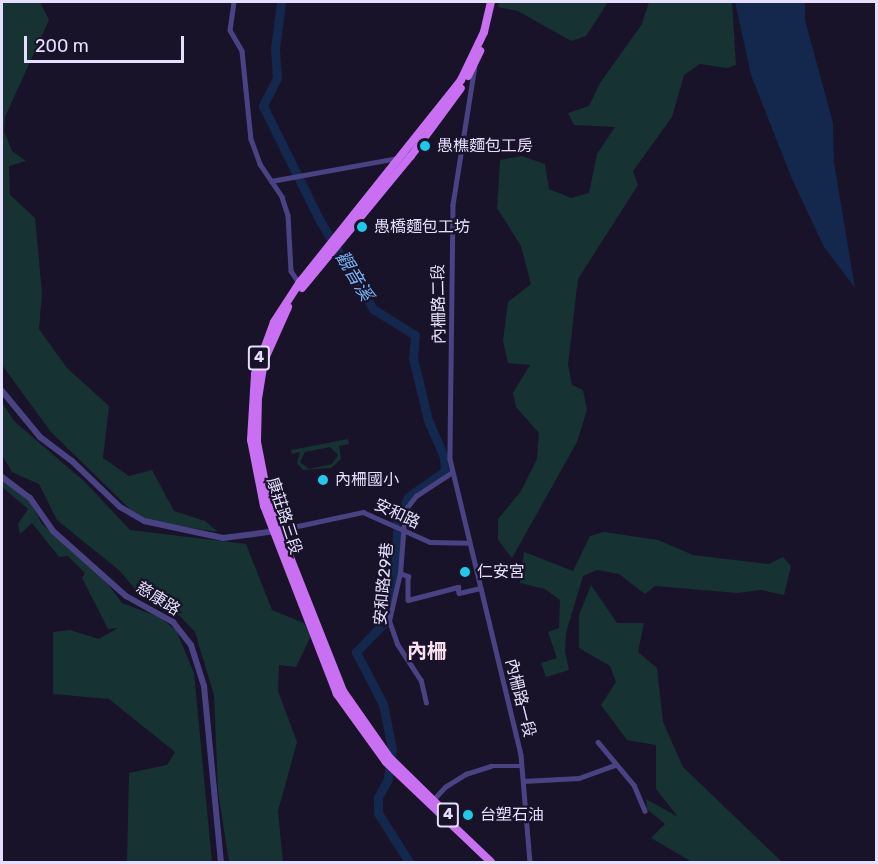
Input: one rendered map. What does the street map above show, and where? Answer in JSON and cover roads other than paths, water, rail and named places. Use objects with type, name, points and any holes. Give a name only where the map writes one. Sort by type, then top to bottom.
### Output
[{"type":"main road","name":"康莊路三段","points":[[491,2],[484,32],[461,80],[299,283],[264,344],[252,397],[255,470],[276,531],[343,692],[384,755],[491,862]]},
{"type":"main road","name":"康莊路三段","points":[[276,531],[264,487],[257,442],[260,378],[270,344],[303,287],[422,142],[475,65],[496,2]]},
{"type":"main road","name":"康莊路三段","points":[[431,803],[497,862]]},
{"type":"street","points":[[234,2],[230,30],[242,51],[252,139],[260,164],[288,215],[291,271],[299,283]]},
{"type":"street","name":"內柵路二段","points":[[469,543],[451,473],[453,205],[475,65]]},
{"type":"street","points":[[271,181],[400,157]]},
{"type":"street","points":[[2,391],[40,437],[72,460],[120,507],[144,521],[223,538],[276,531]]},
{"type":"street","name":"安和路29巷","points":[[426,703],[421,681],[389,627],[400,573],[401,529],[405,510],[416,496],[451,473]]},
{"type":"street","name":"慈康路","points":[[2,477],[30,498],[53,531],[126,596],[173,622],[191,645],[204,686],[220,862]]},
{"type":"street","name":"安和路","points":[[276,531],[363,512],[441,545],[469,543]]},
{"type":"street","name":"內柵路一段","points":[[469,543],[522,766],[530,862]]},
{"type":"street","points":[[400,573],[408,576],[408,600],[458,587],[459,593],[480,588]]},
{"type":"street","points":[[598,742],[633,785],[645,811]]},
{"type":"street","points":[[524,781],[579,778],[615,765]]},
{"type":"street","points":[[431,803],[466,774],[491,766],[522,766]]},
{"type":"water","points":[[735,2],[805,2],[805,20],[833,123],[834,162],[855,288],[824,247],[792,179],[751,75]]},
{"type":"waterway","name":"觀音溪","points":[[281,2],[275,49],[277,78],[263,106],[320,221],[373,309],[415,335],[413,358],[428,420],[444,457],[445,471],[408,497],[397,522]]},
{"type":"waterway","name":"觀音溪","points":[[397,531],[395,575],[385,622],[356,652],[383,704],[392,749],[388,779],[378,797],[378,813],[409,862]]},
{"type":"place","name":"愚樵麵包工房","points":[[425,146]]},
{"type":"place","name":"愚橋麵包工坊","points":[[362,227]]},
{"type":"place","name":"內柵國小","points":[[323,480]]},
{"type":"place","name":"仁安宮","points":[[465,572]]},
{"type":"place","name":"台塑石油","points":[[468,815]]},
{"type":"district","name":"內柵","points":[[427,651]]}]
